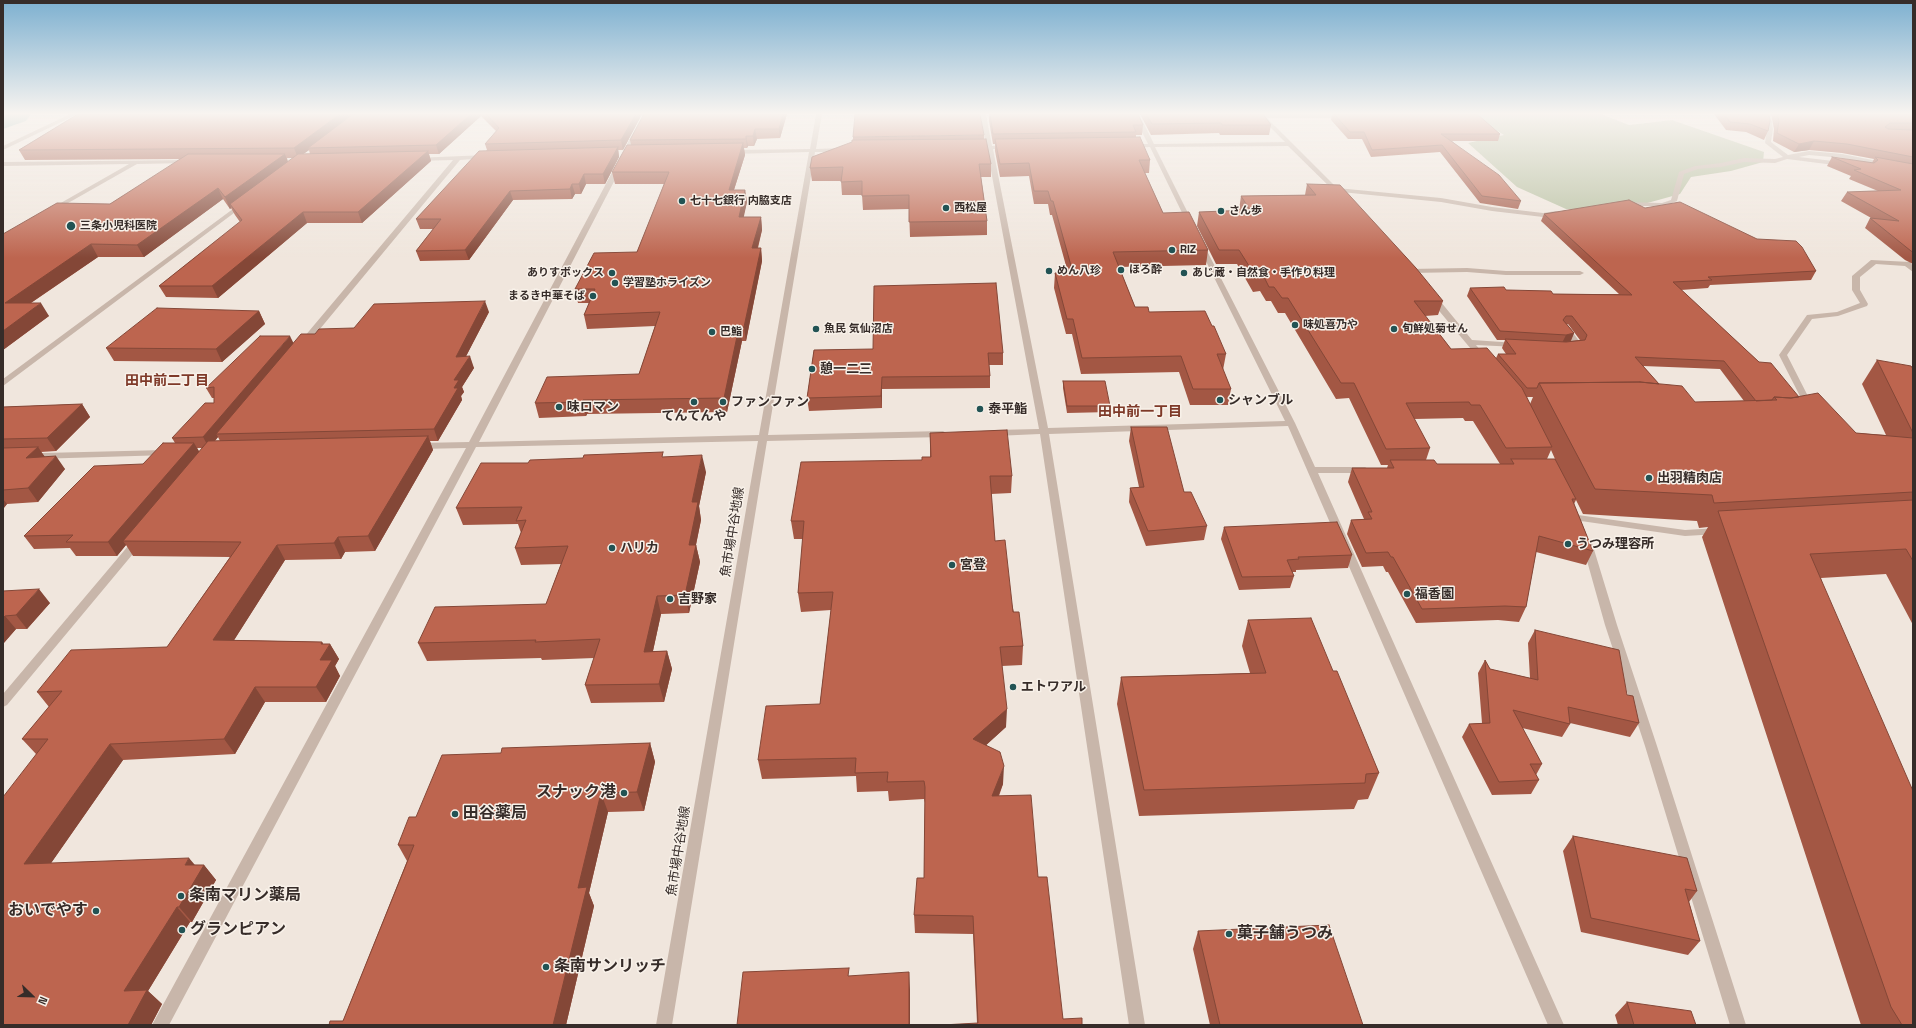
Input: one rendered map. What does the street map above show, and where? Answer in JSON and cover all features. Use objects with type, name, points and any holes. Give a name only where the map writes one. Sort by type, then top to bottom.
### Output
[{"type":"street","points":[[3,164],[199,162]]},
{"type":"street","points":[[294,354],[455,162]]},
{"type":"street","points":[[160,1025],[473,444],[619,162]]},
{"type":"street","name":"魚市場中谷地線","points":[[664,1025],[763,437],[812,162]]},
{"type":"street","points":[[993,162],[1044,432],[1137,1025]]},
{"type":"street","points":[[1159,162],[1291,423],[1556,1025]]},
{"type":"street","points":[[1308,162],[1345,200]]},
{"type":"street","points":[[1617,205],[1663,205],[1674,201],[1681,173],[1697,167],[1735,162]]},
{"type":"street","points":[[1826,162],[1850,165]]},
{"type":"street","points":[[1872,162],[1913,170]]},
{"type":"street","points":[[50,212],[136,163]]},
{"type":"street","points":[[1858,166],[1913,174]]},
{"type":"street","points":[[1335,190],[1441,200],[1492,209],[1543,215],[1566,212]]},
{"type":"street","points":[[3,383],[250,199]]},
{"type":"street","points":[[1804,412],[1811,411],[1783,355],[1810,317],[1838,314],[1864,304],[1856,290],[1856,276],[1874,262],[1907,264],[1913,270]]},
{"type":"street","points":[[1418,281],[1407,268],[1506,273],[1580,273]]},
{"type":"street","points":[[1428,292],[1490,366]]},
{"type":"street","points":[[1562,347],[1578,344],[1565,328]]},
{"type":"street","points":[[1470,342],[1524,345]]},
{"type":"street","points":[[989,433],[1291,423]]},
{"type":"street","points":[[410,446],[950,434]]},
{"type":"street","points":[[3,457],[174,453]]},
{"type":"street","points":[[1312,470],[1374,469]]},
{"type":"street","points":[[1732,531],[1685,533],[1576,514],[1584,532],[1611,625],[1652,746],[1738,1025]]},
{"type":"street","points":[[3,702],[146,531]]},
{"type":"green space","points":[[1489,162],[1763,162],[1731,171],[1691,177],[1680,194],[1622,210],[1566,209],[1517,187]]},
{"type":"building","points":[[176,162],[274,162],[225,197],[218,188],[137,245],[91,244],[5,303],[41,303],[3,331],[3,234],[57,203],[110,204]]},
{"type":"building","points":[[287,162],[415,162],[358,212],[303,212],[212,286],[159,286],[242,220],[230,204]]},
{"type":"building","points":[[469,162],[610,162],[603,174],[584,174],[579,184],[572,184],[570,189],[510,191],[465,250],[416,251],[441,219],[416,219]]},
{"type":"building","points":[[618,162],[737,162],[729,190],[745,190],[739,217],[761,217],[752,248],[761,248],[744,327],[739,327],[724,398],[583,400],[582,402],[535,403],[547,377],[639,374],[660,312],[584,315],[595,289],[575,289],[594,253],[637,252],[669,172],[612,172]]},
{"type":"building","points":[[811,162],[991,162],[991,164],[979,164],[987,221],[909,222],[909,195],[862,196],[862,181],[841,182],[843,167],[810,168]]},
{"type":"building","points":[[1000,162],[1140,162],[1163,213],[1189,212],[1208,250],[1113,252],[1135,307],[1148,307],[1149,312],[1205,311],[1212,326],[1214,326],[1226,354],[1217,354],[1231,389],[1193,389],[1181,356],[1082,358],[1073,319],[1067,319],[1055,273],[1073,273],[1053,201],[1051,201],[1048,191],[1034,191],[1029,163],[1000,164]]},
{"type":"building","points":[[1455,162],[1481,162],[1499,175],[1521,201],[1482,196]]},
{"type":"building","points":[[1844,162],[1902,162],[1913,164],[1913,252],[1870,218],[1899,221],[1847,192],[1901,190],[1854,170],[1861,169]]},
{"type":"building","points":[[1307,184],[1340,185],[1416,268],[1443,301],[1414,301],[1451,349],[1487,348],[1522,388],[1552,447],[1506,448],[1480,405],[1471,405],[1469,402],[1406,403],[1430,448],[1386,449],[1354,383],[1341,383],[1288,298],[1282,298],[1274,287],[1269,287],[1264,277],[1256,277],[1239,250],[1219,250],[1199,212],[1250,210],[1241,196],[1316,195]]},
{"type":"building","points":[[1629,200],[1645,208],[1680,202],[1757,239],[1796,241],[1802,247],[1816,271],[1708,277],[1712,280],[1673,282],[1759,362],[1771,363],[1799,397],[1774,397],[1772,400],[1756,401],[1724,361],[1635,357],[1659,384],[1640,382],[1539,383],[1537,388],[1527,388],[1498,354],[1516,354],[1505,339],[1566,342],[1585,340],[1587,335],[1572,316],[1566,316],[1563,320],[1574,333],[1566,335],[1500,331],[1470,288],[1504,287],[1506,290],[1551,291],[1553,294],[1632,295],[1544,214]]},
{"type":"building","points":[[996,283],[1003,353],[988,353],[990,376],[882,377],[881,396],[807,398],[814,350],[873,349],[874,286]]},
{"type":"building","points":[[485,301],[456,357],[470,356],[454,380],[459,380],[454,388],[458,388],[434,429],[216,434],[301,334],[315,334],[319,329],[354,328],[374,304]]},
{"type":"building","points":[[157,308],[259,311],[216,349],[106,348]]},
{"type":"building","points":[[260,336],[290,336],[203,437],[172,438],[205,403],[214,403],[214,387],[206,388]]},
{"type":"building","points":[[1877,360],[1911,366],[1913,369],[1913,433]]},
{"type":"building","points":[[1063,381],[1105,381],[1110,406],[1067,406]]},
{"type":"building","points":[[1640,382],[1682,386],[1695,402],[1777,400],[1774,397],[1791,398],[1818,393],[1856,433],[1913,438],[1913,492],[1714,503],[1712,495],[1595,489],[1539,383]]},
{"type":"building","points":[[82,404],[47,438],[3,439],[3,407]]},
{"type":"building","points":[[1131,427],[1167,427],[1184,492],[1191,492],[1207,526],[1148,531],[1130,488],[1144,487]]},
{"type":"building","points":[[1007,430],[1012,476],[990,476],[995,541],[1005,540],[1013,612],[1019,612],[1023,646],[1000,647],[1007,709],[973,739],[1000,752],[1004,766],[992,796],[1031,795],[1038,877],[1047,877],[1063,1019],[1082,1018],[1082,1025],[942,1025],[978,1023],[973,916],[914,915],[917,878],[924,878],[924,781],[887,782],[888,772],[855,773],[856,758],[758,760],[766,706],[820,704],[833,592],[798,593],[804,521],[791,521],[801,462],[922,460],[922,457],[931,457],[930,433]]},
{"type":"building","points":[[428,436],[368,536],[338,537],[334,543],[277,545],[213,640],[322,642],[321,644],[330,644],[320,660],[332,660],[316,687],[255,687],[224,739],[110,744],[24,864],[189,858],[185,865],[204,865],[179,907],[177,907],[124,991],[147,990],[128,1025],[3,1025],[3,797],[48,739],[22,739],[62,691],[37,692],[71,650],[167,647],[241,542],[123,541],[208,441]]},
{"type":"building","points":[[163,443],[194,443],[108,542],[66,542],[73,535],[24,536],[94,466],[143,464]]},
{"type":"building","points":[[38,447],[26,458],[56,456],[28,488],[3,490],[3,448]]},
{"type":"building","points":[[663,452],[662,457],[702,455],[692,502],[698,502],[689,545],[696,545],[685,595],[657,596],[644,652],[667,651],[659,684],[585,685],[600,639],[535,642],[536,640],[418,643],[435,607],[546,604],[568,546],[515,548],[526,520],[516,521],[522,507],[456,508],[481,463],[528,463],[530,460],[583,458],[584,455]]},
{"type":"building","points":[[1511,459],[1555,459],[1576,499],[1572,499],[1593,551],[1539,536],[1526,607],[1505,606],[1422,609],[1393,557],[1391,557],[1388,552],[1366,553],[1351,520],[1372,519],[1368,512],[1372,512],[1352,468],[1394,468],[1390,460],[1434,460],[1437,464],[1514,464]]},
{"type":"building","points":[[1913,500],[1913,561],[1906,549],[1810,554],[1913,791],[1913,1025],[1902,1025],[1891,1007],[1718,511]]},
{"type":"building","points":[[1337,522],[1352,555],[1298,557],[1299,559],[1287,560],[1294,576],[1242,577],[1224,527]]},
{"type":"building","points":[[39,589],[16,615],[5,616],[3,618],[3,591]]},
{"type":"building","points":[[1311,618],[1333,671],[1337,671],[1379,773],[1366,774],[1365,783],[1144,790],[1121,677],[1266,673],[1248,620]]},
{"type":"building","points":[[1535,630],[1619,650],[1627,695],[1633,696],[1639,723],[1568,707],[1570,724],[1513,710],[1542,764],[1530,764],[1539,780],[1499,782],[1469,724],[1490,723],[1485,660],[1490,669],[1538,680]]},
{"type":"building","points":[[650,743],[637,792],[601,793],[578,888],[587,887],[553,1025],[329,1025],[330,1021],[343,1021],[414,845],[398,845],[409,817],[416,817],[442,755],[501,753],[502,748]]},
{"type":"building","points":[[1573,836],[1687,858],[1697,891],[1685,889],[1700,941],[1591,918]]},
{"type":"building","points":[[1329,925],[1363,1025],[1220,1025],[1198,931]]},
{"type":"building","points":[[849,968],[848,976],[909,972],[909,1025],[737,1025],[743,972]]},
{"type":"building","points":[[1627,1002],[1691,1011],[1696,1025],[1634,1025]]},
{"type":"place","name":"七十七銀行 内脇支店","points":[[682,201]]},
{"type":"place","name":"西松屋","points":[[946,208]]},
{"type":"place","name":"さん歩","points":[[1221,211]]},
{"type":"place","name":"三条小児科医院","points":[[71,226]]},
{"type":"place","name":"RIZ","points":[[1172,250]]},
{"type":"place","name":"ほろ酔","points":[[1121,270]]},
{"type":"place","name":"めん八珍","points":[[1049,271]]},
{"type":"place","name":"ありすボックス","points":[[612,273]]},
{"type":"place","name":"あじ蔵・自然食・手作り料理","points":[[1184,273]]},
{"type":"place","name":"学習塾ホライズン","points":[[615,283]]},
{"type":"place","name":"まるき中華そば","points":[[593,296]]},
{"type":"place","name":"味処喜乃や","points":[[1295,325]]},
{"type":"place","name":"魚民 気仙沼店","points":[[816,329]]},
{"type":"place","name":"旬鮮処菊せん","points":[[1394,329]]},
{"type":"place","name":"巴鮨","points":[[712,332]]},
{"type":"place","name":"憩一二三","points":[[812,369]]},
{"type":"place","name":"シャンブル","points":[[1220,400]]},
{"type":"place","name":"てんてんや","points":[[694,402]]},
{"type":"place","name":"ファンファン","points":[[723,402]]},
{"type":"place","name":"味ロマン","points":[[559,407]]},
{"type":"place","name":"泰平鮨","points":[[980,409]]},
{"type":"place","name":"出羽精肉店","points":[[1649,478]]},
{"type":"place","name":"うつみ理容所","points":[[1568,544]]},
{"type":"place","name":"ハリカ","points":[[612,548]]},
{"type":"place","name":"宮登","points":[[952,565]]},
{"type":"place","name":"福香園","points":[[1407,594]]},
{"type":"place","name":"吉野家","points":[[670,599]]},
{"type":"place","name":"エトワアル","points":[[1013,687]]},
{"type":"place","name":"スナック港","points":[[624,793]]},
{"type":"place","name":"田谷薬局","points":[[455,814]]},
{"type":"place","name":"条南マリン薬局","points":[[181,896]]},
{"type":"place","name":"おいでやす","points":[[96,911]]},
{"type":"place","name":"グランピアン","points":[[182,930]]},
{"type":"place","name":"菓子舗うつみ","points":[[1229,934]]},
{"type":"place","name":"条南サンリッチ","points":[[546,967]]},
{"type":"district","name":"田中前二丁目","points":[[167,381]]},
{"type":"district","name":"田中前一丁目","points":[[1140,412]]}]
